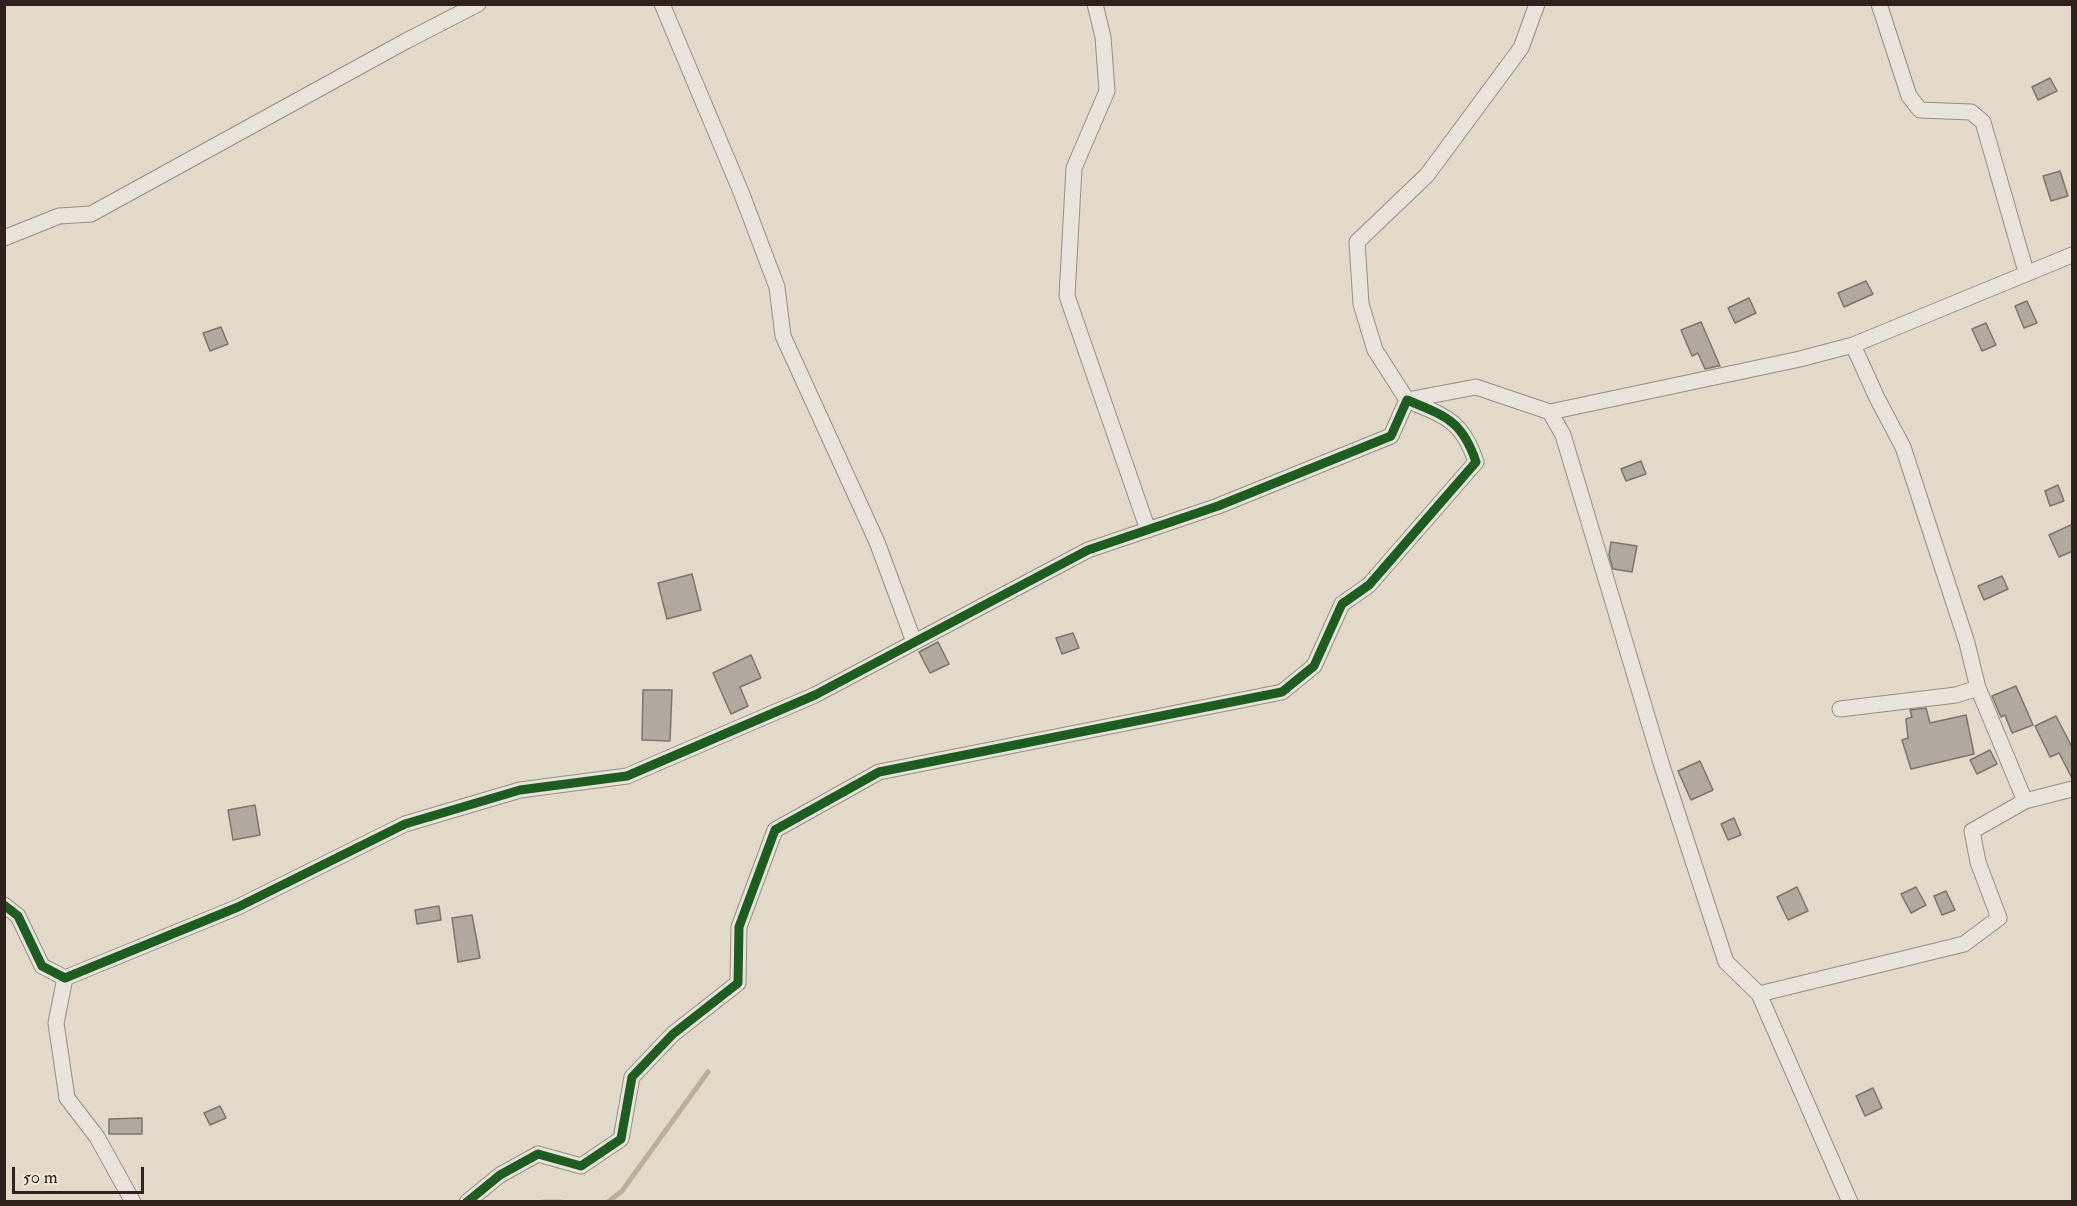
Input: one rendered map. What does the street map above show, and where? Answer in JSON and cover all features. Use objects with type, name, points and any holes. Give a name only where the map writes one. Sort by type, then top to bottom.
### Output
[{"type":"street","points":[[4,238],[59,216],[91,214],[406,41],[478,4]]},
{"type":"street","points":[[662,4],[741,192],[777,287],[783,336],[878,542],[914,642]]},
{"type":"street","points":[[1095,4],[1103,37],[1107,91],[1074,168],[1067,296],[1148,530]]},
{"type":"street","points":[[467,1202],[500,1175],[538,1154],[581,1166],[621,1138],[632,1077],[673,1034],[738,983],[740,927],[775,830],[879,772],[1282,692],[1314,666],[1342,604],[1369,585],[1476,462],[1470,443],[1450,418],[1407,400],[1375,350],[1361,304],[1357,242],[1427,175],[1521,48],[1537,4]]},
{"type":"street","points":[[1879,4],[1910,96],[1920,110],[1971,112],[1983,122],[2026,272]]},
{"type":"street","points":[[1407,400],[1476,387],[1550,412],[1788,362],[1853,345],[2026,272],[2073,255]]},
{"type":"street","points":[[1853,345],[1876,398],[1903,447],[1967,643],[1978,688],[2025,801]]},
{"type":"street","points":[[4,905],[18,916],[42,966],[65,978],[238,907],[405,824],[520,790],[627,776],[815,694],[1088,550],[1218,506],[1391,436],[1407,400]]},
{"type":"street","points":[[1550,412],[1563,435],[1655,744],[1726,962],[1759,994],[1850,1202]]},
{"type":"street","points":[[1840,709],[1956,695],[1978,688]]},
{"type":"street","points":[[1759,994],[1964,944],[1999,918],[1978,862],[1972,831],[2025,801],[2073,789]]},
{"type":"street","points":[[65,978],[56,1023],[67,1098],[97,1137],[133,1202]]},
{"type":"building","points":[[2050,78],[2057,91],[2038,100],[2032,87]]},
{"type":"building","points":[[2060,171],[2068,196],[2051,201],[2043,176]]},
{"type":"building","points":[[1866,281],[1873,294],[1844,307],[1838,293]]},
{"type":"building","points":[[1749,298],[1756,313],[1735,323],[1728,308]]},
{"type":"building","points":[[2027,301],[2037,323],[2024,328],[2015,306]]},
{"type":"building","points":[[1701,322],[1720,366],[1705,369],[1698,353],[1692,356],[1681,330]]},
{"type":"building","points":[[1986,323],[1996,345],[1982,351],[1972,329]]},
{"type":"building","points":[[221,327],[228,344],[210,351],[203,333]]},
{"type":"building","points":[[1641,461],[1646,474],[1626,481],[1621,469]]},
{"type":"building","points":[[2058,485],[2064,501],[2050,506],[2045,491]]},
{"type":"building","points":[[2073,524],[2073,551],[2059,557],[2049,535]]},
{"type":"building","points":[[1611,542],[1637,546],[1632,572],[1613,569],[1609,555]]},
{"type":"building","points":[[692,574],[701,610],[667,619],[658,583]]},
{"type":"building","points":[[2002,576],[2008,589],[1984,600],[1978,586]]},
{"type":"building","points":[[1073,633],[1079,648],[1062,654],[1056,638]]},
{"type":"building","points":[[938,642],[949,664],[930,673],[919,652]]},
{"type":"building","points":[[751,655],[761,678],[740,687],[748,706],[731,714],[713,673]]},
{"type":"building","points":[[2016,686],[2033,725],[2012,733],[2005,715],[2001,717],[1992,696]]},
{"type":"building","points":[[643,690],[672,690],[670,741],[642,740]]},
{"type":"building","points":[[1926,708],[1930,723],[1966,715],[1974,754],[1911,769],[1902,740],[1908,738],[1906,719],[1912,717],[1910,710]]},
{"type":"building","points":[[2056,716],[2073,749],[2073,780],[2059,753],[2050,757],[2035,726]]},
{"type":"building","points":[[1990,750],[1997,764],[1977,774],[1970,760]]},
{"type":"building","points":[[1700,761],[1713,790],[1691,800],[1678,771]]},
{"type":"building","points":[[255,805],[260,835],[233,840],[228,810]]},
{"type":"building","points":[[1734,818],[1741,835],[1728,840],[1721,824]]},
{"type":"building","points":[[1797,887],[1808,911],[1788,920],[1777,897]]},
{"type":"building","points":[[1916,887],[1926,905],[1911,913],[1901,894]]},
{"type":"building","points":[[1946,891],[1955,910],[1942,915],[1934,896]]},
{"type":"building","points":[[439,906],[441,920],[417,924],[415,910]]},
{"type":"building","points":[[472,915],[480,958],[458,962],[452,918]]},
{"type":"building","points":[[1873,1088],[1882,1108],[1865,1116],[1856,1096]]},
{"type":"building","points":[[220,1106],[226,1118],[210,1125],[204,1113]]},
{"type":"building","points":[[142,1118],[142,1134],[109,1134],[109,1119]]},
{"type":"waterway","points":[[608,1202],[622,1191],[708,1072]]},
{"type":"waterway","points":[[543,1202],[561,1202]]},
{"type":"cycle path","points":[[4,905],[18,916],[42,966],[65,978],[238,907],[405,824],[520,790],[627,776],[815,695],[1088,550],[1218,506],[1391,436],[1407,400],[1450,421],[1465,437],[1476,462],[1369,585],[1342,604],[1314,666],[1282,692],[879,772],[775,830],[739,927],[738,983],[673,1034],[632,1077],[621,1139],[581,1166],[538,1154],[500,1175],[467,1202]]}]
